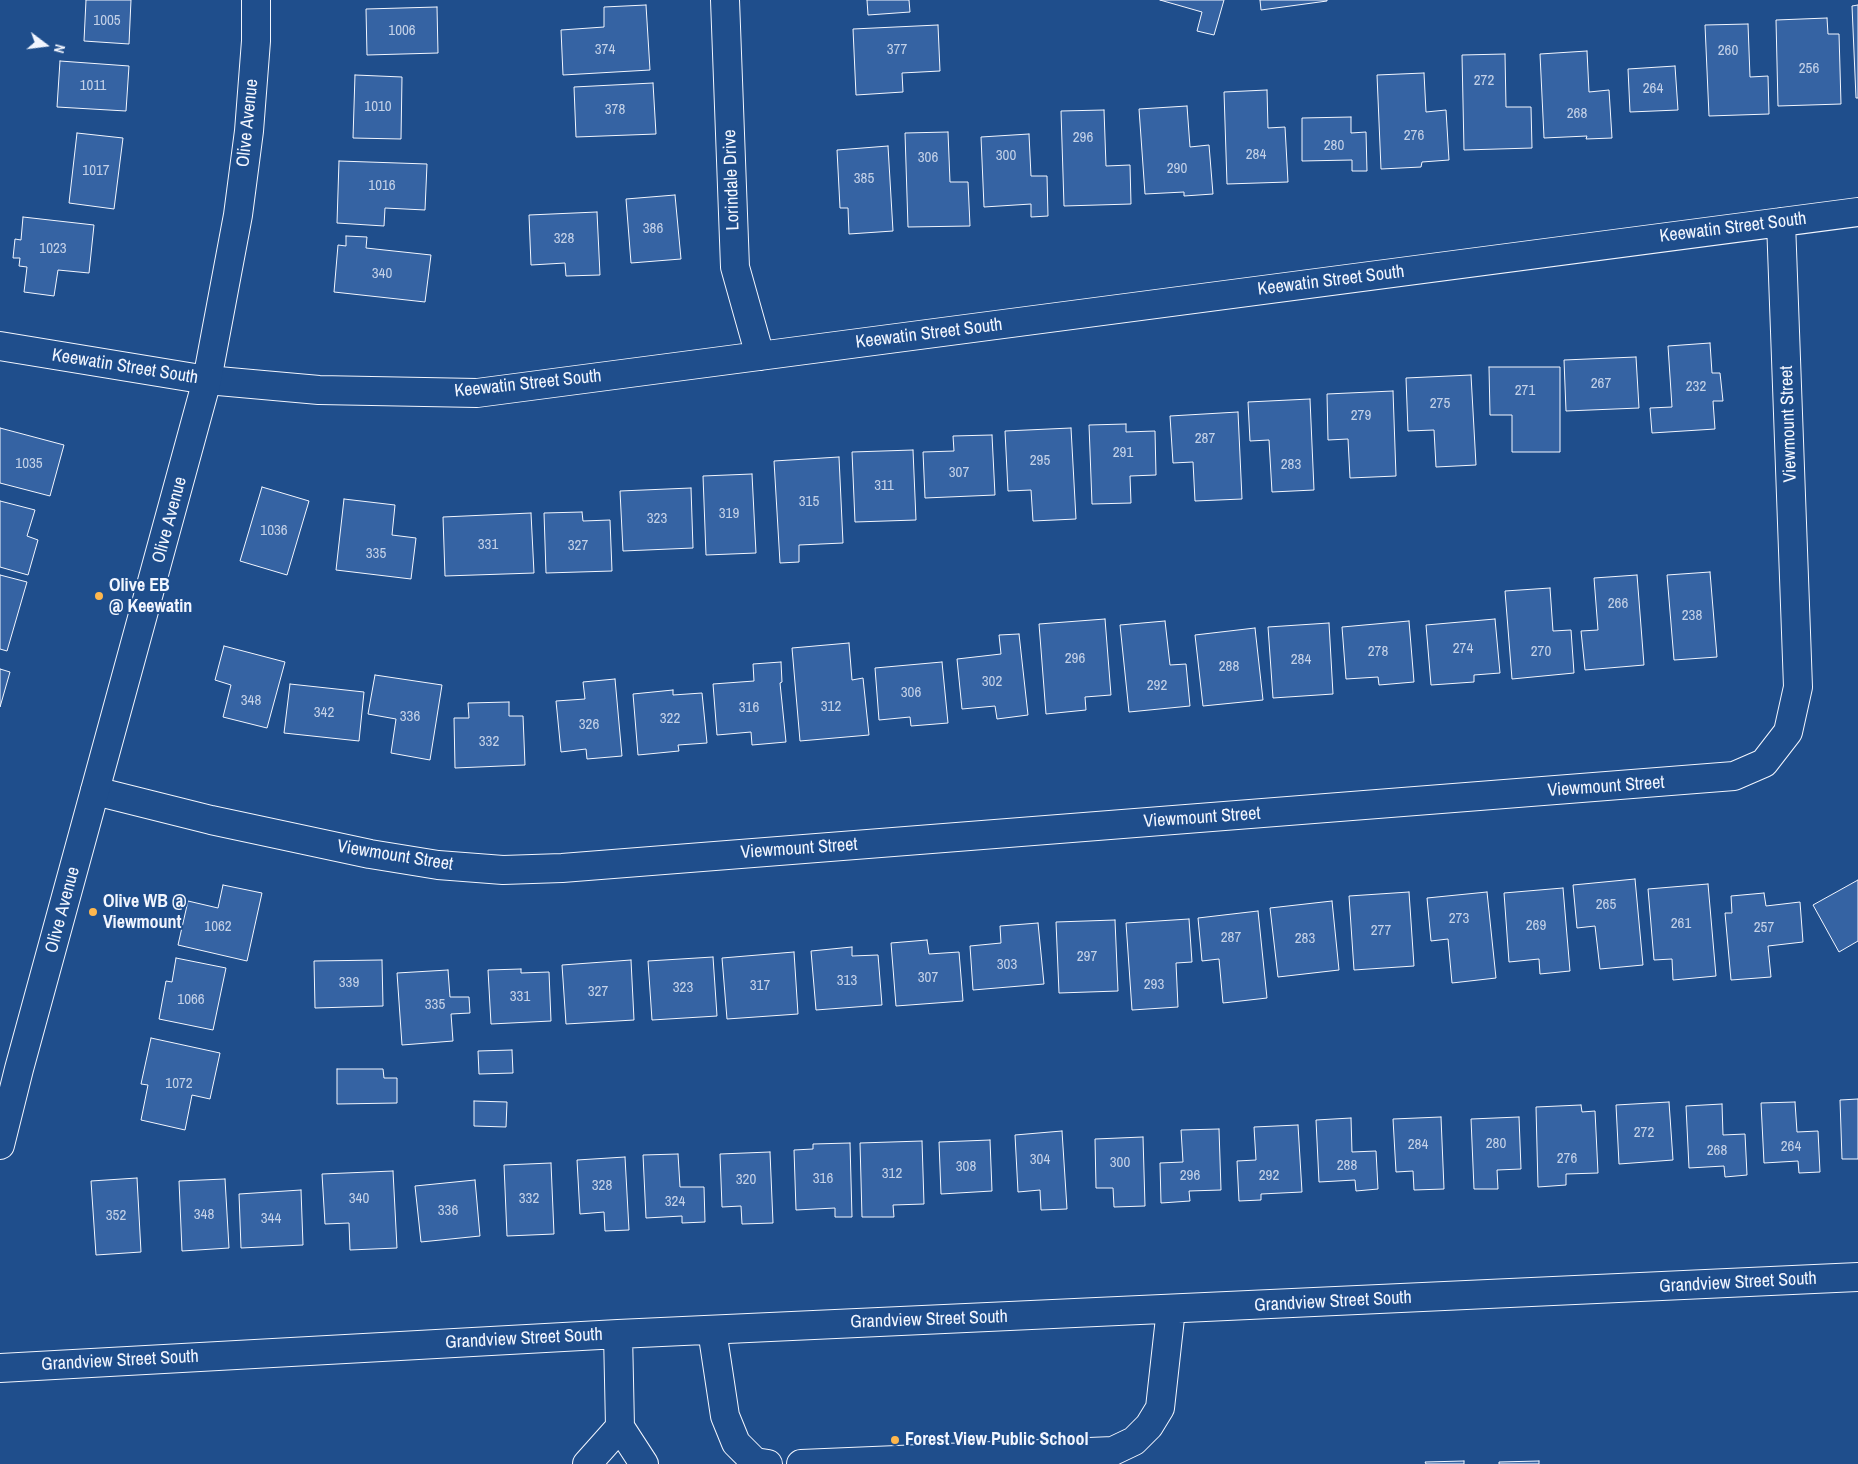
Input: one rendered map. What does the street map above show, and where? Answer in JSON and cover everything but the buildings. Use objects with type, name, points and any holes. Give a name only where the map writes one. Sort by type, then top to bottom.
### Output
[{"type":"street","name":"Olive Avenue","points":[[0,1145],[19,1069],[207,380],[238,215],[256,41],[256,0]]},
{"type":"street","name":"Lorindale Drive","points":[[725,0],[735,267],[760,356]]},
{"type":"street","name":"Keewatin Street South","points":[[0,346],[207,380],[319,390],[477,392],[1858,212]]},
{"type":"street","name":"Viewmount Street","points":[[96,791],[211,820],[370,854],[438,865],[503,870],[641,862],[1734,776],[1764,763],[1788,732],[1798,687],[1781,222]]},
{"type":"street","name":"Grandview Street South","points":[[0,1368],[618,1334],[1858,1277]]},
{"type":"street","points":[[802,1464],[1113,1451],[1134,1441],[1150,1426],[1160,1408],[1171,1310]]},
{"type":"street","points":[[712,1330],[725,1416],[736,1443],[755,1462],[768,1464]]},
{"type":"street","points":[[618,1334],[620,1427],[644,1464]]},
{"type":"street","points":[[587,1464],[620,1427]]},
{"type":"place","name":"Olive EB @ Keewatin","points":[[99,596]]},
{"type":"place","name":"Olive WB @ Viewmount","points":[[93,912]]},
{"type":"place","name":"Forest View Public School","points":[[895,1440]]}]
